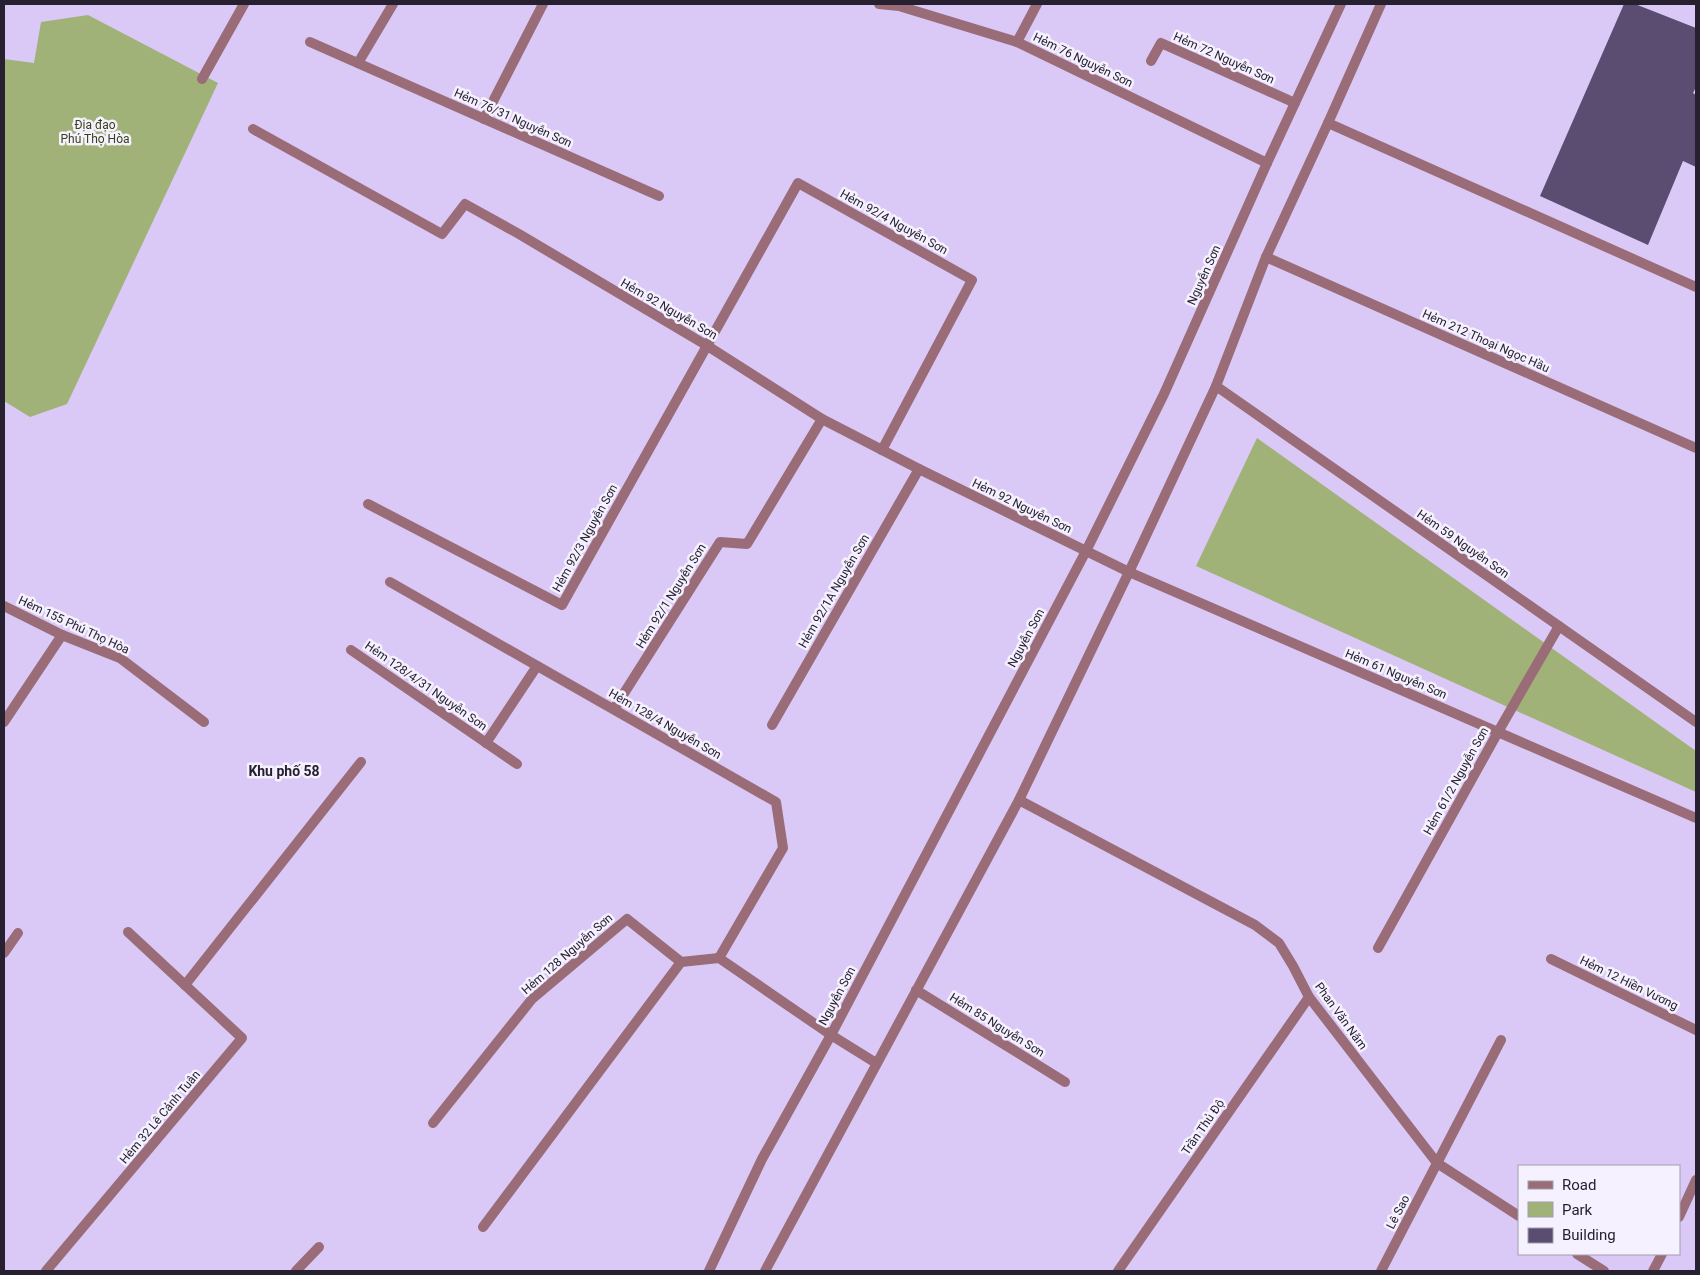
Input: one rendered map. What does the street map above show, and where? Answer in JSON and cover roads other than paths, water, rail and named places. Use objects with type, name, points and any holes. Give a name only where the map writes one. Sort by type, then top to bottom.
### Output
[{"type":"street","points":[[202,79],[244,4]]},
{"type":"street","points":[[358,63],[394,4]]},
{"type":"street","points":[[484,119],[543,4]]},
{"type":"street","name":"Hẻm 76 Nguyễn Sơn","points":[[879,4],[899,6],[1017,42],[1267,163]]},
{"type":"street","points":[[1017,42],[1037,4]]},
{"type":"street","name":"Nguyễn Sơn","points":[[709,1271],[762,1159],[831,1035],[1086,551],[1164,394],[1267,163],[1342,4]]},
{"type":"street","points":[[765,1271],[1019,800],[1130,572],[1216,386],[1266,257],[1381,4]]},
{"type":"street","name":"Hẻm 76/31 Nguyễn Sơn","points":[[310,42],[659,196]]},
{"type":"street","name":"Hẻm 72 Nguyễn Sơn","points":[[1151,61],[1161,43],[1295,104]]},
{"type":"street","points":[[1328,123],[1696,287]]},
{"type":"street","name":"Hẻm 92 Nguyễn Sơn","points":[[253,128],[442,234],[465,204],[706,345],[822,419],[1086,551]]},
{"type":"street","name":"Hẻm 92/4 Nguyễn Sơn","points":[[706,345],[798,183],[972,280],[882,450]]},
{"type":"street","name":"Hẻm 212 Thoại Ngọc Hầu","points":[[1266,257],[1696,448]]},
{"type":"street","name":"Hẻm 92/3 Nguyễn Sơn","points":[[368,504],[562,605],[706,345]]},
{"type":"street","name":"Hẻm 59 Nguyễn Sơn","points":[[1216,386],[1696,722]]},
{"type":"street","name":"Hẻm 92/1 Nguyễn Sơn","points":[[614,709],[720,542],[747,544],[822,419]]},
{"type":"street","name":"Hẻm 92/1A Nguyễn Sơn","points":[[772,726],[919,469]]},
{"type":"street","name":"Hẻm 61 Nguyễn Sơn","points":[[1086,551],[1130,572],[1696,818]]},
{"type":"street","name":"Hẻm 128/4 Nguyễn Sơn","points":[[390,582],[776,802],[782,848],[719,958]]},
{"type":"street","name":"Hẻm 155 Phú Thọ Hòa","points":[[4,606],[62,635],[120,658],[204,722]]},
{"type":"street","name":"Hẻm 61/2 Nguyễn Sơn","points":[[1378,948],[1559,626]]},
{"type":"street","points":[[4,722],[62,635]]},
{"type":"street","name":"Hẻm 128/4/31 Nguyễn Sơn","points":[[352,650],[517,764]]},
{"type":"street","name":"Hẻm 128/4/31 Nguyễn Sơn","points":[[486,744],[537,666]]},
{"type":"street","points":[[185,985],[361,762]]},
{"type":"street","name":"Phan Văn Năm","points":[[1019,800],[1255,924],[1279,943],[1294,966],[1309,997],[1437,1163],[1518,1215]]},
{"type":"street","name":"Hẻm 128 Nguyễn Sơn","points":[[433,1123],[532,999],[627,919],[681,962]]},
{"type":"street","points":[[4,953],[18,932]]},
{"type":"street","name":"Hẻm 32 Lê Cảnh Tuân","points":[[46,1271],[242,1038],[128,932]]},
{"type":"street","points":[[482,1227],[681,962],[719,958],[831,1035],[876,1063]]},
{"type":"street","name":"Hẻm 12 Hiền Vương","points":[[1551,959],[1696,1030]]},
{"type":"street","name":"Hẻm 85 Nguyễn Sơn","points":[[916,990],[1065,1082]]},
{"type":"street","name":"Trần Thủ Độ","points":[[1118,1271],[1309,997]]},
{"type":"street","name":"Lê Sao","points":[[1381,1271],[1501,1040]]},
{"type":"street","points":[[1680,1215],[1696,1180]]},
{"type":"street","points":[[296,1271],[318,1247]]},
{"type":"street","points":[[1579,1255],[1604,1271]]},
{"type":"street","points":[[1654,1271],[1662,1255]]},
{"type":"district","name":"Khu phố 58","points":[[284,771]]},
{"type":"park label","name":"Địa đạo Phú Thọ Hòa","points":[[95,132]]}]
